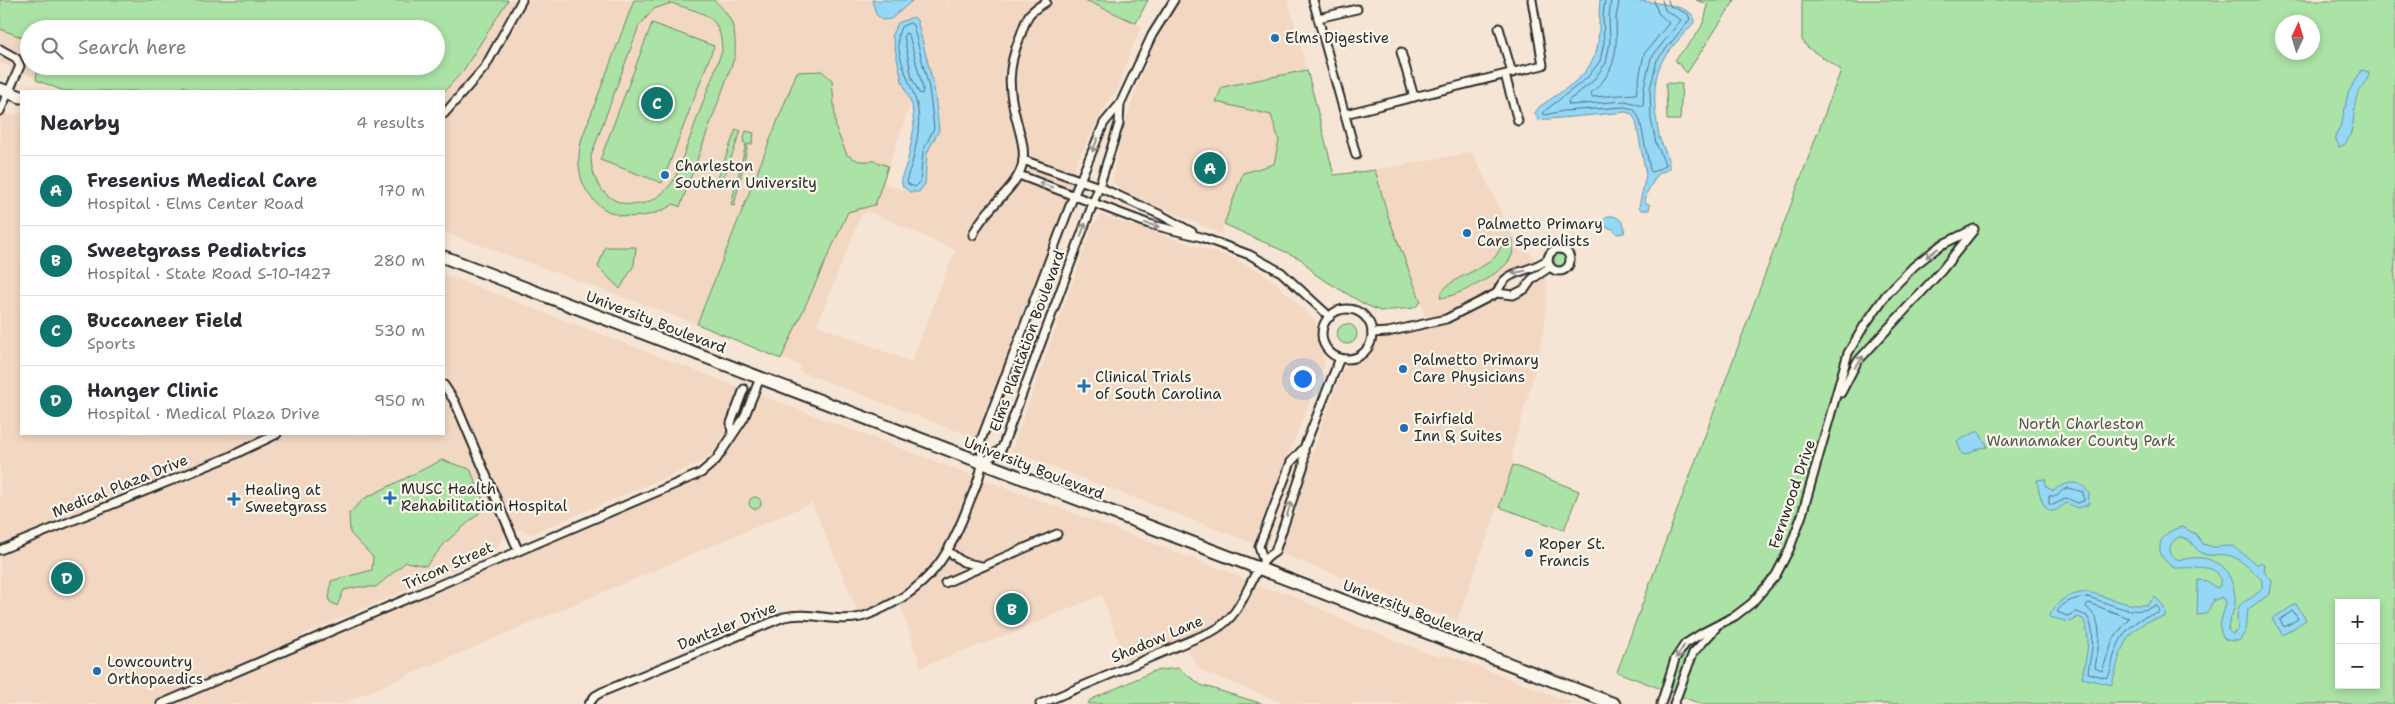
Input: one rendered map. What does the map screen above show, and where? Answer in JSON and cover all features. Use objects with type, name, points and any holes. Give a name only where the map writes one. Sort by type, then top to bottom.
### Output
[{"type":"main road","points":[[4,91],[20,97]]},
{"type":"main road","name":"University Boulevard","points":[[445,258],[982,464],[1261,564],[1614,704]]},
{"type":"street","points":[[445,113],[484,67],[522,0]]},
{"type":"street","name":"Elms Plantation Boulevard","points":[[982,464],[981,440],[1079,182],[1104,124],[1120,104],[1152,35],[1174,0]]},
{"type":"street","points":[[1314,0],[1356,155]]},
{"type":"street","points":[[1345,114],[1543,65],[1532,0]]},
{"type":"street","points":[[974,235],[983,215],[1019,175],[1024,160],[1023,143],[1015,114],[1009,76],[1013,52],[1030,12],[1046,2]]},
{"type":"street","points":[[1318,18],[1357,9]]},
{"type":"street","points":[[1499,28],[1512,73]]},
{"type":"street","points":[[0,49],[16,58],[20,66],[4,91],[0,111]]},
{"type":"street","points":[[1401,52],[1414,97]]},
{"type":"street","points":[[1505,75],[1518,121]]},
{"type":"street","name":"Elms Plantation Boulevard","points":[[982,464],[1002,448],[1099,187],[1118,124],[1120,104]]},
{"type":"street","points":[[1024,160],[1079,182],[1099,187],[1161,215],[1201,237]]},
{"type":"street","points":[[1019,175],[1149,224],[1201,237],[1250,255],[1281,272],[1330,317]]},
{"type":"street","points":[[1974,229],[1942,270],[1857,362],[1835,404],[1848,353],[1886,295],[1914,266],[1941,245],[1974,229]]},
{"type":"street","points":[[1372,333],[1388,332],[1446,319],[1497,293],[1506,277],[1511,274],[1524,272],[1549,263],[1525,288],[1513,296],[1497,293]]},
{"type":"street","points":[[1340,310],[1355,310],[1367,319],[1372,333],[1371,341],[1363,354],[1356,357],[1340,358],[1327,349],[1324,342],[1324,326],[1330,317],[1340,310]]},
{"type":"street","points":[[1261,564],[1259,546],[1291,462],[1304,448],[1340,358]]},
{"type":"street","name":"Tricom Street","points":[[161,704],[701,473],[716,460],[744,418],[760,378]]},
{"type":"street","points":[[445,387],[455,402],[518,550]]},
{"type":"street","name":"Tricom Street","points":[[732,435],[731,423],[744,389]]},
{"type":"street","name":"Fernwood Drive","points":[[1674,704],[1693,653],[1719,626],[1752,603],[1776,575],[1789,550],[1802,515],[1835,404]]},
{"type":"street","name":"Medical Plaza Drive","points":[[0,550],[230,457],[275,435]]},
{"type":"street","points":[[1261,564],[1275,552],[1304,465],[1304,448]]},
{"type":"street","name":"Dantzler Drive","points":[[589,704],[595,696],[602,692],[784,617],[796,614],[846,618],[866,616],[899,600],[932,574],[948,552],[963,520],[982,464]]},
{"type":"street","points":[[945,582],[1057,534]]},
{"type":"street","points":[[948,552],[963,562],[984,566]]},
{"type":"street","name":"Shadow Lane","points":[[1040,704],[1223,626],[1235,613],[1261,564]]},
{"type":"street","name":"Fernwood Drive","points":[[1662,704],[1662,697],[1675,659],[1685,644],[1704,632],[1719,626]]},
{"type":"shaded area","name":"Charleston Southern University","points":[[0,0],[948,0],[937,29],[949,0],[1085,0],[1142,26],[1130,52],[1119,88],[1111,96],[1080,155],[1075,169],[1074,195],[981,440],[799,371],[801,366],[697,324],[445,232],[445,90],[62,90],[27,75],[445,75],[445,20],[20,20],[20,72],[0,63]],"holes":[[[925,61],[934,87],[932,143],[927,153],[925,184],[910,192],[883,183]],[[868,211],[955,250],[911,362],[817,325],[861,215]]]},
{"type":"shaded area","points":[[1181,0],[1288,0],[1307,70],[1222,87],[1217,102],[1271,114],[1279,140],[1274,164],[1224,224],[1222,234],[1121,190],[1113,182],[1113,173],[1125,123],[1138,84],[1159,32]]},
{"type":"shaded area","points":[[0,112],[10,115],[20,113],[20,435],[445,435],[445,387],[511,533],[502,537],[492,553],[302,635],[305,643],[701,473],[718,457],[710,455],[702,462],[532,534],[516,529],[445,373],[445,274],[744,389],[731,423],[732,435],[755,393],[1234,574],[1266,589],[1285,592],[1355,625],[1416,649],[1439,657],[1448,655],[1576,704],[1286,704],[1204,672],[1193,661],[1186,643],[1127,667],[1102,595],[1009,634],[921,667],[899,601],[860,617],[812,503],[341,704],[0,704]]},
{"type":"shaded area","points":[[1472,152],[1521,252],[1530,252],[1538,266],[1511,274],[1498,293],[1513,295],[1542,273],[1547,283],[1545,324],[1533,379],[1512,452],[1513,465],[1457,621],[1281,554],[1322,424],[1342,372],[1347,366],[1362,360],[1371,352],[1377,341],[1378,333],[1427,323],[1421,302],[1388,216],[1375,170]]},
{"type":"shaded area","points":[[1101,215],[1227,256],[1260,271],[1273,280],[1316,321],[1317,340],[1325,363],[1253,543],[1011,451],[1094,223]]},
{"type":"green space","points":[[0,0],[508,0],[463,71],[445,91],[193,90],[183,86],[181,90],[61,90],[36,80],[37,75],[445,75],[445,20],[20,20],[20,37],[0,29]]},
{"type":"green space","points":[[634,0],[714,0],[721,7],[730,19],[734,32],[735,56],[680,207],[674,204],[654,213],[634,217],[617,214],[601,207],[589,195],[582,179],[579,160],[582,138]],"holes":[[[671,3],[708,16],[718,29],[722,51],[675,178],[664,192],[651,201],[637,204],[623,203],[611,198],[601,188],[594,174],[591,156],[639,26],[654,9]]]},
{"type":"green space","points":[[1085,0],[1148,0],[1136,23]]},
{"type":"green space","points":[[1696,0],[1735,0],[1687,73],[1675,60],[1696,35],[1704,20],[1707,4]]},
{"type":"green space","name":"North Charleston Wannamaker County Park","points":[[1802,0],[2395,0],[2395,704],[1701,704],[1617,672],[1841,70],[1807,47],[1802,40]]},
{"type":"green space","points":[[652,23],[714,46],[662,183],[600,160]]},
{"type":"green space","points":[[1307,70],[1334,175],[1375,170],[1388,216],[1421,302],[1414,308],[1380,311],[1364,304],[1316,275],[1301,259],[1224,224],[1243,173],[1274,164],[1279,140],[1271,115],[1216,102],[1222,87]]},
{"type":"green space","points":[[822,71],[832,80],[836,129],[847,155],[859,161],[875,161],[888,166],[875,205],[848,212],[781,359],[697,324],[797,72]]},
{"type":"green space","points":[[1666,83],[1682,84],[1680,120],[1667,120]]},
{"type":"green space","points":[[736,129],[741,131],[721,185],[716,183]]},
{"type":"green space","points":[[746,131],[754,133],[752,144],[748,144],[734,206],[731,205],[746,144],[743,142]]},
{"type":"green space","points":[[1504,239],[1513,239],[1513,248],[1510,259],[1503,267],[1487,279],[1466,290],[1440,298],[1442,291],[1447,286],[1495,257]]},
{"type":"green space","points":[[605,247],[636,247],[634,265],[620,289],[598,267]]},
{"type":"green space","points":[[1558,254],[1562,254],[1566,260],[1562,266],[1558,266],[1554,262],[1554,258]]},
{"type":"green space","points":[[1343,324],[1351,324],[1357,330],[1357,338],[1351,344],[1343,344],[1337,338],[1337,330]]},
{"type":"green space","points":[[442,460],[470,469],[486,507],[446,542],[426,566],[406,562],[376,587],[358,587],[344,590],[337,606],[329,601],[331,581],[372,570],[373,557],[350,533],[349,513],[365,498]]},
{"type":"green space","points":[[1513,465],[1579,491],[1564,530],[1499,507]]},
{"type":"green space","points":[[757,497],[760,498],[760,508],[753,509],[750,508],[749,501],[750,498]]},
{"type":"green space","points":[[1178,668],[1201,685],[1263,704],[1088,704],[1090,700],[1154,671]]},
{"type":"water","points":[[872,0],[913,0],[891,19],[882,20],[876,14]]},
{"type":"water","points":[[1600,0],[1639,1],[1670,5],[1692,14],[1695,21],[1668,53],[1661,63],[1658,72],[1655,90],[1656,118],[1659,136],[1667,156],[1669,169],[1658,174],[1647,192],[1645,202],[1650,205],[1649,210],[1641,210],[1639,207],[1646,175],[1636,121],[1632,114],[1626,112],[1538,120],[1535,113],[1539,107],[1576,81],[1590,64],[1598,43]]},
{"type":"water","points":[[913,17],[917,20],[934,87],[939,130],[927,153],[925,184],[919,192],[910,192],[903,187],[901,179],[908,160],[914,127],[912,105],[902,81],[892,34],[898,23]]},
{"type":"water","points":[[2362,70],[2369,72],[2369,75],[2358,93],[2351,132],[2344,145],[2339,147],[2335,136],[2342,123],[2348,93]]},
{"type":"water","points":[[1608,216],[1614,216],[1621,220],[1625,228],[1624,233],[1617,234],[1613,229],[1604,227],[1602,221]]},
{"type":"water","points":[[1978,431],[1987,445],[1986,448],[1982,447],[1966,455],[1962,454],[1957,441]]},
{"type":"water","points":[[2045,479],[2046,487],[2054,491],[2063,485],[2073,483],[2082,486],[2089,494],[2088,505],[2077,508],[2067,503],[2053,511],[2049,510],[2043,504],[2038,488],[2037,480]]},
{"type":"water","points":[[2182,527],[2196,534],[2203,544],[2213,547],[2233,546],[2255,563],[2259,564],[2261,562],[2265,565],[2264,572],[2272,581],[2270,594],[2248,609],[2246,631],[2239,641],[2226,640],[2222,636],[2220,627],[2226,602],[2223,597],[2214,600],[2206,614],[2197,615],[2198,580],[2207,581],[2216,588],[2220,586],[2220,578],[2217,572],[2211,569],[2196,567],[2175,568],[2162,557],[2160,544],[2162,539],[2174,530]],"holes":[[[2180,537],[2204,554],[2237,558],[2262,580],[2262,589],[2239,607],[2238,630],[2232,634],[2228,628],[2235,599],[2230,578],[2224,569],[2215,562],[2204,558],[2181,560],[2173,557],[2170,551],[2171,544]]]},
{"type":"water","points":[[2087,592],[2124,603],[2139,605],[2147,605],[2155,597],[2162,604],[2165,611],[2165,617],[2151,620],[2141,625],[2126,640],[2118,660],[2112,685],[2082,678],[2088,641],[2083,619],[2078,617],[2070,622],[2049,617],[2056,606],[2064,599],[2075,594]]},
{"type":"water","points":[[2296,604],[2306,620],[2283,635],[2272,619]]},
{"type":"place","name":"Elms Digestive","points":[[1275,38]]},
{"type":"place","name":"Buccaneer Field","points":[[657,103]]},
{"type":"place","name":"Fresenius Medical Care","points":[[1210,168]]},
{"type":"place","name":"Charleston Southern University","points":[[665,175]]},
{"type":"place","name":"Palmetto Primary Care Specialists","points":[[1467,233]]},
{"type":"place","name":"Palmetto Primary Care Physicians","points":[[1403,369]]},
{"type":"place","name":"Clinical Trials of South Carolina","points":[[1084,386]]},
{"type":"place","name":"Fairfield Inn & Suites","points":[[1404,428]]},
{"type":"place","name":"MUSC Health Rehabilitation Hospital","points":[[390,498]]},
{"type":"place","name":"Healing at Sweetgrass","points":[[234,499]]},
{"type":"place","name":"Roper St. Francis","points":[[1529,553]]},
{"type":"place","name":"Hanger Clinic","points":[[67,578]]},
{"type":"place","name":"Sweetgrass Pediatrics","points":[[1012,609]]},
{"type":"place","name":"Lowcountry Orthopaedics","points":[[97,671]]}]
